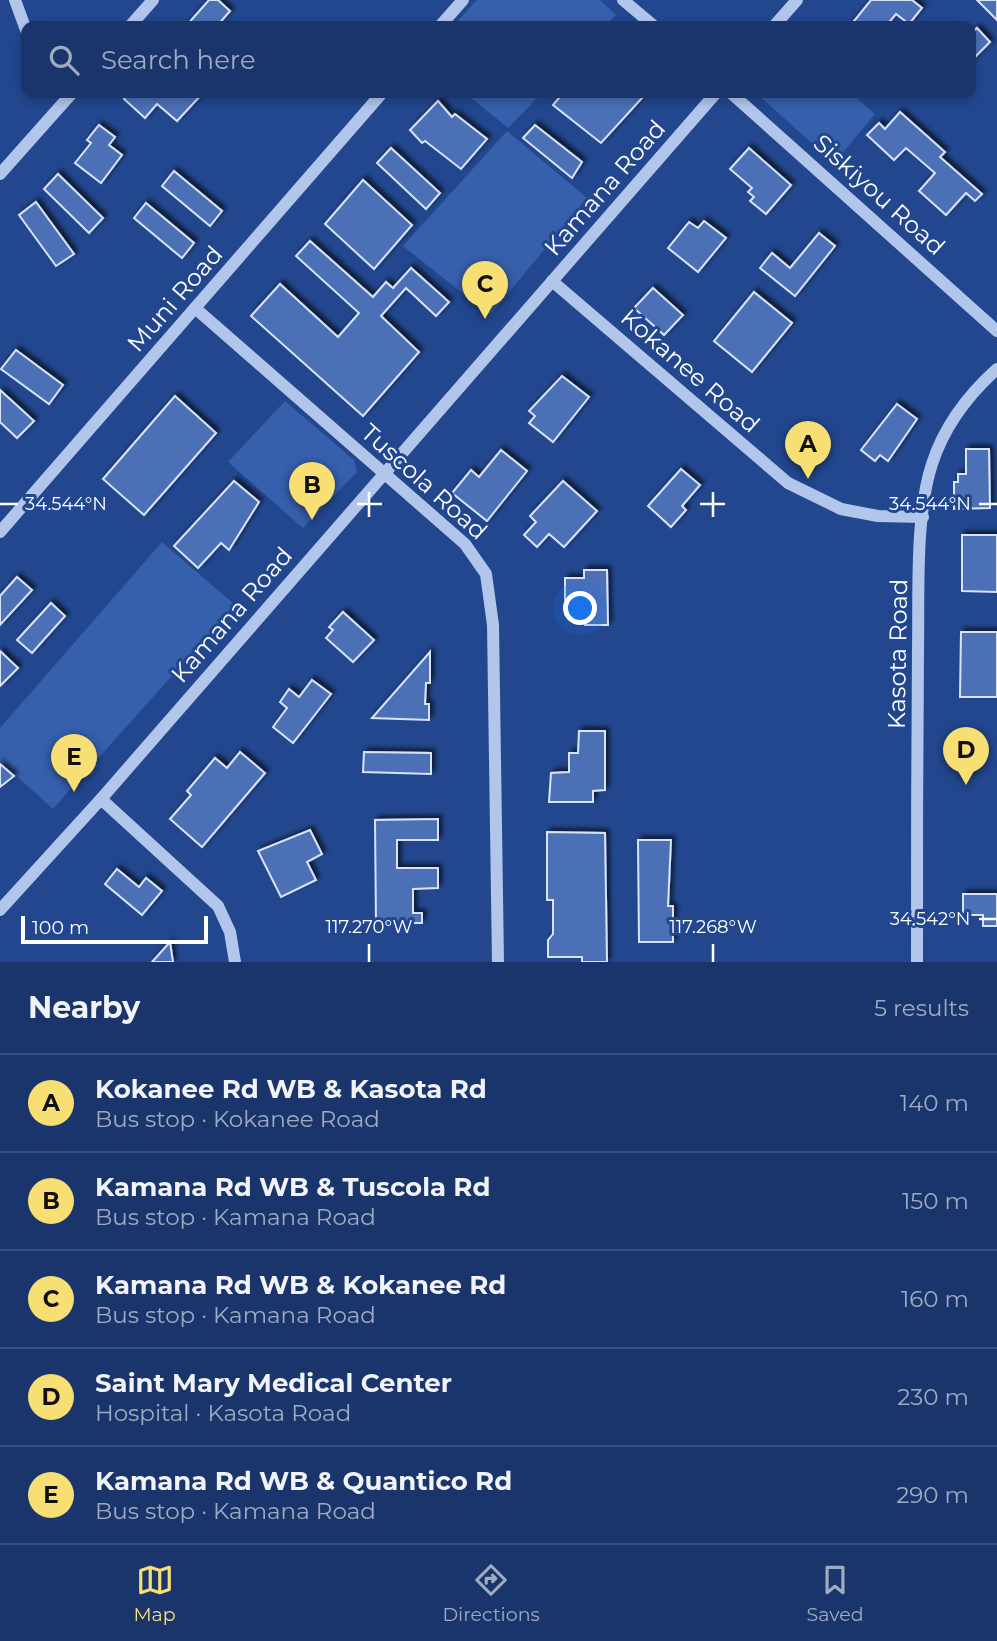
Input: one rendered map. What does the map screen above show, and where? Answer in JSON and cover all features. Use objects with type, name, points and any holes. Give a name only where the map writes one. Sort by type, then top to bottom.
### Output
[{"type":"street","points":[[15,0],[23,21]]},
{"type":"street","points":[[134,21],[153,0]]},
{"type":"street","points":[[444,21],[463,0]]},
{"type":"street","points":[[623,0],[648,21]]},
{"type":"street","points":[[778,21],[797,0]]},
{"type":"street","points":[[0,174],[68,98]]},
{"type":"street","name":"Muni Road","points":[[0,532],[378,98]]},
{"type":"street","name":"Kamana Road","points":[[0,910],[101,799],[383,471],[712,98]]},
{"type":"street","name":"Siskiyou Road","points":[[737,98],[997,331]]},
{"type":"street","name":"Kokanee Road","points":[[552,281],[788,483],[841,509],[878,516],[923,517]]},
{"type":"street","name":"Tuscola Road","points":[[195,309],[465,544],[486,575],[493,625],[498,962]]},
{"type":"street","name":"Kasota Road","points":[[917,962],[918,614],[924,493],[942,438],[977,388],[997,369]]},
{"type":"street","points":[[101,799],[218,906],[230,932],[235,962]]},
{"type":"shaded area","points":[[477,0],[600,0],[616,15],[610,21],[458,21]]},
{"type":"shaded area","points":[[471,98],[537,98],[508,128]]},
{"type":"shaded area","points":[[762,98],[857,98],[875,114],[834,163]]},
{"type":"shaded area","points":[[507,131],[587,198],[490,315],[403,246]]},
{"type":"shaded area","points":[[285,401],[354,460],[357,472],[303,528],[228,462]]},
{"type":"shaded area","points":[[162,542],[235,605],[53,809],[0,761],[0,728]]},
{"type":"building","points":[[209,0],[218,0],[230,11],[221,21],[190,21]]},
{"type":"building","points":[[871,0],[912,0],[922,8],[911,21],[905,21],[896,14],[890,21],[854,21]]},
{"type":"building","points":[[977,0],[997,0],[997,20]]},
{"type":"building","points":[[976,29],[990,42],[976,56]]},
{"type":"building","points":[[198,98],[177,121],[157,104],[145,118],[124,99]]},
{"type":"building","points":[[559,98],[642,98],[601,143],[553,105]]},
{"type":"building","points":[[438,101],[452,117],[455,114],[487,139],[461,169],[425,141],[422,143],[410,130]]},
{"type":"building","points":[[900,112],[945,152],[940,157],[982,194],[975,201],[966,193],[946,215],[919,191],[935,173],[906,148],[894,160],[867,135],[879,123],[885,129]]},
{"type":"building","points":[[99,125],[115,137],[109,145],[122,155],[101,183],[75,163],[91,143],[87,140]]},
{"type":"building","points":[[535,125],[582,162],[572,178],[523,138]]},
{"type":"building","points":[[391,148],[440,193],[426,209],[377,163]]},
{"type":"building","points":[[749,148],[791,185],[766,214],[750,201],[754,197],[748,192],[752,188],[730,169]]},
{"type":"building","points":[[174,171],[222,211],[210,226],[162,186]]},
{"type":"building","points":[[58,174],[103,218],[89,233],[44,189]]},
{"type":"building","points":[[363,180],[412,225],[374,269],[325,224]]},
{"type":"building","points":[[36,202],[74,254],[56,266],[19,215]]},
{"type":"building","points":[[146,203],[194,243],[182,258],[134,218]]},
{"type":"building","points":[[704,221],[726,238],[698,272],[668,248],[689,222],[698,228]]},
{"type":"building","points":[[819,233],[835,246],[795,296],[760,268],[772,253],[790,268]]},
{"type":"building","points":[[310,241],[373,297],[386,282],[393,288],[411,268],[449,302],[436,316],[406,288],[381,316],[419,352],[363,416],[251,316],[280,284],[338,337],[359,313],[296,256]]},
{"type":"building","points":[[653,288],[683,315],[664,335],[634,308]]},
{"type":"building","points":[[754,292],[792,323],[752,372],[714,341]]},
{"type":"building","points":[[16,350],[63,385],[49,404],[1,369]]},
{"type":"building","points":[[562,376],[589,397],[553,442],[529,423],[535,416],[529,411]]},
{"type":"building","points":[[0,390],[34,421],[17,438],[0,422]]},
{"type":"building","points":[[175,396],[216,433],[144,515],[103,479]]},
{"type":"building","points":[[897,404],[917,419],[888,461],[880,455],[875,461],[861,450]]},
{"type":"building","points":[[966,449],[989,449],[990,508],[954,509],[954,482],[958,482],[958,474],[966,474]]},
{"type":"building","points":[[501,450],[527,471],[487,521],[452,493],[471,470],[479,477]]},
{"type":"building","points":[[681,469],[700,485],[682,506],[686,510],[671,527],[648,506]]},
{"type":"building","points":[[234,481],[259,502],[229,550],[221,543],[198,568],[174,546]]},
{"type":"building","points":[[563,481],[597,511],[564,547],[549,534],[537,547],[524,535],[536,522],[530,516]]},
{"type":"building","points":[[962,535],[997,535],[997,592],[962,591]]},
{"type":"building","points":[[584,570],[607,570],[608,625],[585,625],[585,600],[565,600],[565,578],[584,578]]},
{"type":"building","points":[[17,577],[32,590],[0,625],[0,596]]},
{"type":"building","points":[[51,603],[65,616],[32,653],[17,640]]},
{"type":"building","points":[[343,612],[374,640],[353,662],[326,638],[333,630],[329,627]]},
{"type":"building","points":[[961,632],[997,632],[997,697],[960,697]]},
{"type":"building","points":[[0,651],[18,668],[0,686]]},
{"type":"building","points":[[430,652],[430,683],[426,683],[425,704],[429,704],[429,720],[372,718]]},
{"type":"building","points":[[312,680],[331,694],[293,743],[273,727],[287,708],[280,702],[289,689],[299,697]]},
{"type":"building","points":[[579,731],[605,731],[605,790],[593,791],[593,802],[549,802],[551,773],[569,772],[569,753],[578,753]]},
{"type":"building","points":[[240,752],[265,773],[202,847],[170,819],[191,795],[187,791],[215,758],[227,768]]},
{"type":"building","points":[[364,752],[431,753],[431,774],[363,772]]},
{"type":"building","points":[[0,764],[14,776],[0,787]]},
{"type":"building","points":[[438,819],[438,840],[397,840],[397,868],[438,868],[438,888],[413,889],[413,913],[422,913],[422,923],[376,923],[375,820]]},
{"type":"building","points":[[310,830],[322,854],[307,862],[316,880],[281,897],[258,851]]},
{"type":"building","points":[[547,832],[605,833],[607,962],[582,962],[582,957],[548,957],[548,940],[553,934],[553,900],[547,900]]},
{"type":"building","points":[[638,840],[671,840],[668,906],[673,906],[673,942],[639,942]]},
{"type":"building","points":[[117,869],[139,887],[146,878],[162,891],[142,915],[105,884]]},
{"type":"building","points":[[963,894],[997,894],[997,926],[983,926],[983,915],[963,915]]},
{"type":"building","points":[[170,942],[173,962],[152,962]]},
{"type":"place","name":"Kamana Rd WB & Kokanee Rd","points":[[485,319]]},
{"type":"place","name":"Kokanee Rd WB & Kasota Rd","points":[[808,479]]},
{"type":"place","name":"Kamana Rd WB & Tuscola Rd","points":[[312,520]]},
{"type":"place","name":"Saint Mary Medical Center","points":[[966,785]]},
{"type":"place","name":"Kamana Rd WB & Quantico Rd","points":[[74,792]]}]
